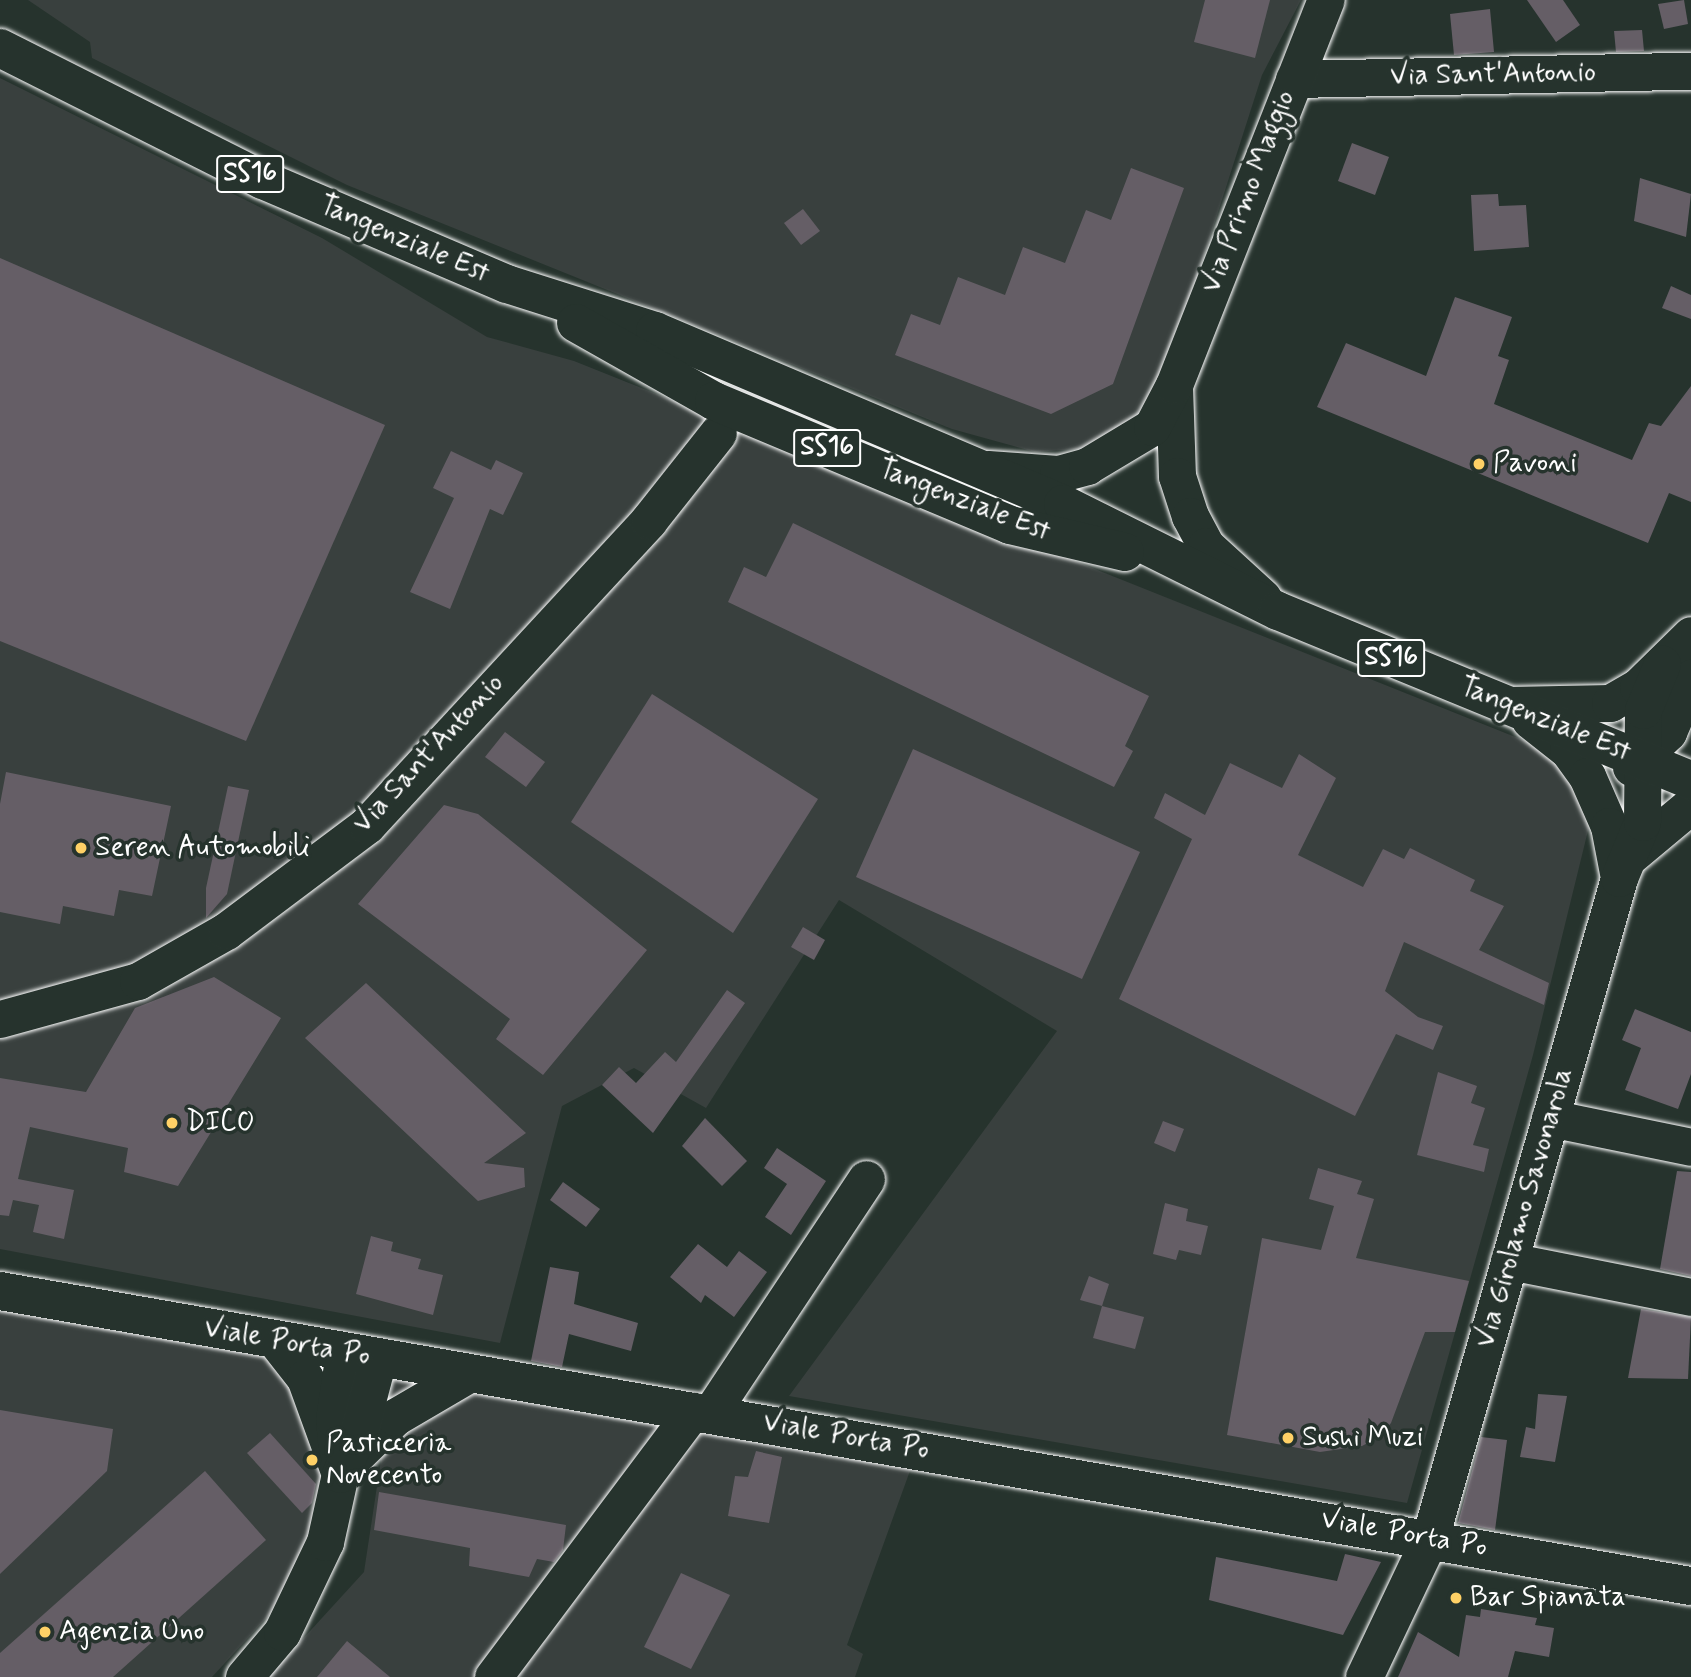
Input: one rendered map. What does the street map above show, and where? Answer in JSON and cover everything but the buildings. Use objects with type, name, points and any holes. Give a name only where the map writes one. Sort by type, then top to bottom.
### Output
[{"type":"main road","name":"Tangenziale Est","points":[[0,48],[263,180],[507,284],[655,331],[1063,504],[1168,560],[1278,611],[1691,780]]},
{"type":"main road","name":"Tangenziale Est","points":[[507,284],[714,401],[971,509],[1035,533],[1168,560]]},
{"type":"main road","name":"Viale Porta Po","points":[[0,1290],[467,1375],[1430,1538],[1691,1586]]},
{"type":"street","name":"Via Primo Maggio","points":[[980,468],[1058,474],[1087,466],[1152,427],[1174,385],[1326,0]]},
{"type":"street","name":"Via Sant'Antonio","points":[[1294,79],[1691,71]]},
{"type":"street","name":"Via Primo Maggio","points":[[1174,385],[1177,476],[1190,516],[1206,546],[1278,611]]},
{"type":"street","name":"Via Sant'Antonio","points":[[0,1019],[138,981],[226,931],[367,825],[649,520],[718,433]]},
{"type":"street","points":[[1639,757],[1656,748],[1668,732],[1676,671],[1691,635]]},
{"type":"street","points":[[1512,708],[1610,703],[1676,671]]},
{"type":"street","points":[[1691,689],[1691,706]]},
{"type":"street","points":[[1512,708],[1568,750],[1587,776],[1621,858]]},
{"type":"street","name":"Via Girolamo Savonarola","points":[[1364,1677],[1430,1538],[1621,858],[1645,798],[1639,757]]},
{"type":"street","name":"Via Girolamo Savonarola","points":[[1621,858],[1649,834],[1691,805]]},
{"type":"street","points":[[1550,1118],[1691,1147]]},
{"type":"street","points":[[493,1677],[701,1413],[866,1179]]},
{"type":"street","points":[[1509,1261],[1691,1297]]},
{"type":"street","points":[[276,1341],[304,1378],[340,1474]]},
{"type":"street","points":[[244,1677],[282,1632],[325,1542],[340,1474],[334,1419],[361,1356]]},
{"type":"street","points":[[340,1474],[395,1417],[467,1375]]},
{"type":"shaded area","points":[[28,0],[1301,0],[1262,75],[1169,365],[1136,416],[1091,448],[1035,452],[952,429],[347,185],[92,58],[90,42]]},
{"type":"shaded area","points":[[0,78],[322,238],[487,337],[574,361],[1558,754],[1596,798],[1533,1055],[1407,1503],[789,1396],[1057,1031],[839,900],[706,1108],[634,1068],[562,1106],[500,1343],[0,1249]]},
{"type":"shaded area","points":[[0,1300],[267,1350],[326,1402],[326,1553],[212,1677],[0,1677]]},
{"type":"shaded area","points":[[394,1374],[911,1468],[847,1645],[863,1654],[855,1677],[268,1677],[364,1572]]},
{"type":"place","name":"Pavoni","points":[[1479,464]]},
{"type":"place","name":"Seren Automobili","points":[[81,848]]},
{"type":"place","name":"DICO","points":[[172,1123]]},
{"type":"place","name":"Sushi Muzi","points":[[1288,1438]]},
{"type":"place","name":"Pasticceria Novecento","points":[[312,1460]]},
{"type":"place","name":"Bar Spianata","points":[[1456,1598]]},
{"type":"place","name":"Agenzia Uno","points":[[45,1632]]}]
